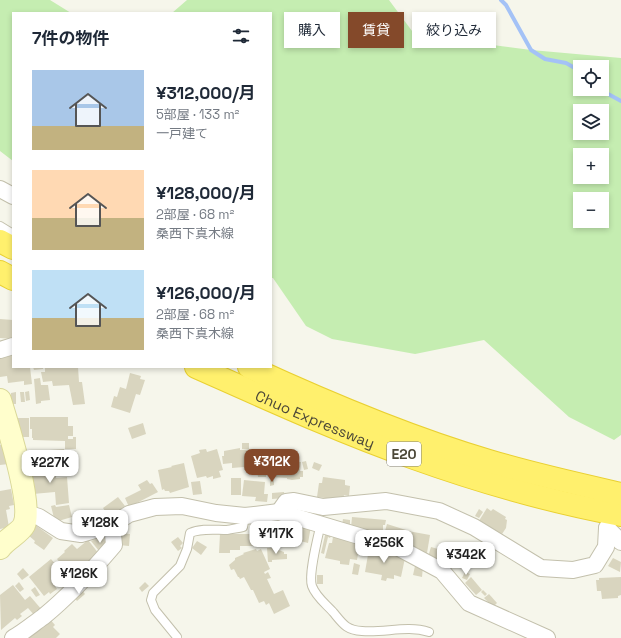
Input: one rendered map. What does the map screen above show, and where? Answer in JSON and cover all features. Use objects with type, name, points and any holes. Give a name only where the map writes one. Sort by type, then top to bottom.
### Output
[{"type":"highway","points":[[0,241],[12,247]]},
{"type":"highway","points":[[0,272],[12,279]]},
{"type":"highway","name":"Chuo Expressway","points":[[198,368],[329,425],[413,458],[484,481],[621,516]]},
{"type":"highway","name":"Chuo Expressway","points":[[251,368],[350,412],[420,439],[489,461],[556,479],[621,494]]},
{"type":"main road","points":[[0,400],[14,448],[26,513],[24,525],[0,548]]},
{"type":"street","points":[[0,188],[12,195]]},
{"type":"street","points":[[0,350],[12,346]]},
{"type":"street","points":[[279,512],[286,502],[294,501],[323,507],[386,501],[439,511],[474,527],[541,568],[573,570],[594,565],[606,548],[607,528],[621,542]]},
{"type":"street","points":[[26,513],[39,517],[61,531],[81,534],[112,525],[129,514],[155,507],[182,506],[216,513],[245,516],[279,512],[321,523],[399,548],[442,571],[469,603],[547,638]]},
{"type":"street","points":[[13,638],[22,633],[62,601],[96,566],[114,545],[112,525]]},
{"type":"lane","points":[[0,226],[12,233]]},
{"type":"lane","points":[[0,276],[12,280]]},
{"type":"lane","points":[[177,637],[155,610],[151,600],[153,593],[180,566],[187,549],[190,534],[209,530],[227,530],[243,527],[245,516]]},
{"type":"lane","points":[[321,523],[312,566],[312,586],[320,600],[331,610],[343,626],[352,630],[364,631],[409,628],[429,632]]},
{"type":"green space","points":[[0,0],[50,0],[69,12],[12,12],[12,160],[0,151]]},
{"type":"green space","points":[[187,0],[389,0],[398,12],[348,12],[348,48],[404,48],[404,20],[412,31],[412,48],[496,48],[496,45],[621,58],[621,435],[614,440],[569,417],[484,340],[415,354],[332,339],[306,326],[272,278],[272,12],[173,12]]},
{"type":"building","points":[[0,319],[12,320],[12,339],[0,338]]},
{"type":"building","points":[[12,353],[12,368],[30,368],[32,384],[24,385],[24,381],[8,383],[7,376],[0,377],[0,355]]},
{"type":"building","points":[[33,368],[43,368],[43,369],[34,370]]},
{"type":"building","points":[[45,368],[78,368],[79,382],[82,382],[85,404],[73,405],[69,385],[53,386],[52,381],[43,382],[41,372],[45,372]]},
{"type":"building","points":[[130,373],[141,376],[140,379],[145,380],[140,395],[136,394],[130,413],[111,407],[114,396],[117,397],[120,387],[126,389]]},
{"type":"building","points":[[40,378],[41,385],[48,385],[50,400],[41,401],[41,403],[36,404],[34,379]]},
{"type":"building","points":[[29,391],[30,400],[26,401],[25,392]]},
{"type":"building","points":[[16,392],[16,404],[11,404],[11,393]]},
{"type":"building","points":[[20,392],[24,392],[25,402],[21,402]]},
{"type":"building","points":[[30,417],[68,417],[68,426],[73,426],[73,436],[68,436],[68,439],[73,439],[73,437],[76,437],[76,449],[65,449],[65,441],[33,440],[32,429],[30,429]]},
{"type":"building","points":[[17,418],[29,418],[29,437],[17,437]]},
{"type":"building","points":[[143,423],[146,434],[132,439],[128,428]]},
{"type":"building","points":[[242,443],[249,443],[249,449],[242,449]]},
{"type":"building","points":[[7,444],[9,464],[0,465],[0,445]]},
{"type":"building","points":[[240,448],[240,450],[258,449],[259,452],[266,452],[266,462],[259,462],[260,468],[266,468],[266,477],[258,477],[257,469],[244,470],[244,467],[232,468],[232,463],[223,464],[222,456],[224,456],[224,451]]},
{"type":"building","points":[[64,449],[65,460],[35,463],[34,451]]},
{"type":"building","points":[[206,449],[207,452],[217,449],[223,470],[219,471],[221,477],[213,479],[213,476],[207,478],[206,476],[197,478],[191,456],[200,453],[199,450]]},
{"type":"building","points":[[271,458],[282,459],[282,461],[301,462],[300,471],[303,471],[303,477],[292,480],[287,478],[270,477]]},
{"type":"building","points":[[306,461],[308,469],[304,470],[302,462]]},
{"type":"building","points":[[314,462],[322,465],[319,471],[312,468]]},
{"type":"building","points":[[184,463],[189,487],[170,493],[164,489],[162,490],[158,470]]},
{"type":"building","points":[[48,464],[48,469],[56,468],[56,478],[67,477],[69,503],[56,505],[55,492],[33,494],[31,473],[37,472],[36,465]]},
{"type":"building","points":[[323,477],[345,480],[345,485],[350,486],[349,496],[344,495],[343,499],[325,500],[325,498],[317,497],[319,483],[322,483]]},
{"type":"building","points":[[231,478],[241,478],[241,495],[231,495]]},
{"type":"building","points":[[147,480],[150,484],[152,483],[158,492],[129,507],[125,498],[141,490],[138,485]]},
{"type":"building","points":[[244,480],[265,482],[264,494],[268,494],[267,502],[255,501],[256,497],[242,496]]},
{"type":"building","points":[[270,480],[274,480],[274,485],[270,486]]},
{"type":"building","points":[[200,481],[202,494],[193,495],[191,482]]},
{"type":"building","points":[[11,489],[14,505],[9,506],[10,509],[6,510],[9,527],[0,529],[0,491]]},
{"type":"building","points":[[284,492],[285,498],[272,499],[272,493]]},
{"type":"building","points":[[118,497],[125,506],[110,518],[103,508]]},
{"type":"building","points":[[55,505],[56,507],[69,505],[72,517],[55,522],[51,506]]},
{"type":"building","points":[[487,508],[491,511],[493,509],[506,517],[506,528],[502,534],[499,533],[498,535],[477,524]]},
{"type":"building","points":[[479,509],[483,512],[479,518],[475,516]]},
{"type":"building","points":[[352,517],[386,520],[385,525],[383,525],[383,531],[380,531],[379,535],[366,532],[366,529],[351,528]]},
{"type":"building","points":[[284,519],[311,526],[308,543],[281,536],[280,533],[268,534],[268,540],[265,540],[265,546],[240,546],[240,550],[230,550],[230,553],[219,553],[220,534],[251,534],[251,522],[257,522],[257,534],[260,534],[259,521]]},
{"type":"building","points":[[343,519],[350,520],[350,526],[342,525]]},
{"type":"building","points":[[34,524],[53,538],[44,550],[34,543],[35,541],[28,535]]},
{"type":"building","points":[[387,524],[406,530],[402,542],[383,538]]},
{"type":"building","points":[[326,531],[332,533],[330,538],[328,537],[324,554],[321,553]]},
{"type":"building","points":[[408,531],[430,535],[427,553],[407,549],[405,546]]},
{"type":"building","points":[[120,533],[130,534],[129,546],[119,545]]},
{"type":"building","points":[[102,537],[108,545],[99,551],[91,541]]},
{"type":"building","points":[[178,537],[183,543],[180,546],[182,548],[178,551],[171,542]]},
{"type":"building","points":[[333,537],[360,542],[357,560],[350,559],[349,565],[340,564],[340,561],[325,558],[329,543],[332,543]]},
{"type":"building","points":[[88,540],[99,554],[71,576],[57,559],[72,544],[77,549]]},
{"type":"building","points":[[197,541],[207,547],[201,555],[192,548]]},
{"type":"building","points":[[431,547],[445,551],[444,553],[446,553],[451,561],[449,570],[427,560]]},
{"type":"building","points":[[267,548],[273,548],[284,552],[284,554],[287,554],[287,559],[272,560],[272,562],[268,562]]},
{"type":"building","points":[[256,549],[257,551],[261,549],[270,569],[264,572],[265,574],[268,572],[271,578],[267,579],[274,594],[283,590],[290,606],[274,614],[269,603],[266,605],[264,601],[259,603],[253,590],[251,590],[244,577],[240,579],[234,569],[231,570],[229,565],[235,560],[235,558],[244,554],[243,553]]},
{"type":"building","points":[[369,549],[395,554],[395,556],[405,558],[401,577],[394,575],[394,579],[387,578],[386,581],[381,580],[382,575],[365,572]]},
{"type":"building","points":[[613,558],[621,562],[620,572],[608,566]]},
{"type":"building","points":[[51,559],[66,577],[55,586],[57,589],[44,596],[29,577]]},
{"type":"building","points":[[354,563],[360,565],[358,575],[352,574]]},
{"type":"building","points":[[415,566],[423,567],[422,577],[413,575]]},
{"type":"building","points":[[23,568],[29,575],[22,580],[17,574]]},
{"type":"building","points":[[465,572],[470,574],[467,580],[462,578]]},
{"type":"building","points":[[317,575],[323,575],[323,584],[317,584]]},
{"type":"building","points":[[471,577],[482,590],[476,595],[465,583]]},
{"type":"building","points":[[621,577],[621,595],[618,596],[618,598],[602,599],[601,591],[597,591],[596,580],[599,580],[599,578]]},
{"type":"building","points":[[19,582],[24,589],[20,592],[15,586]]},
{"type":"building","points":[[145,582],[149,586],[142,592],[139,588]]},
{"type":"building","points":[[13,585],[25,600],[30,596],[42,610],[35,616],[28,608],[20,614],[22,616],[17,620],[15,618],[1,630],[0,595]]},
{"type":"building","points":[[35,587],[40,595],[36,597],[31,590]]},
{"type":"building","points":[[81,589],[85,594],[77,601],[73,596]]},
{"type":"building","points":[[483,590],[487,594],[485,596],[481,592]]},
{"type":"building","points":[[489,594],[497,603],[493,607],[484,598]]},
{"type":"building","points":[[47,616],[55,625],[53,627],[60,634],[56,638],[29,638],[30,637],[27,633]]},
{"type":"waterway","points":[[501,0],[506,5],[531,50],[545,59],[566,63],[573,67]]},
{"type":"waterway","points":[[609,94],[621,101]]}]
